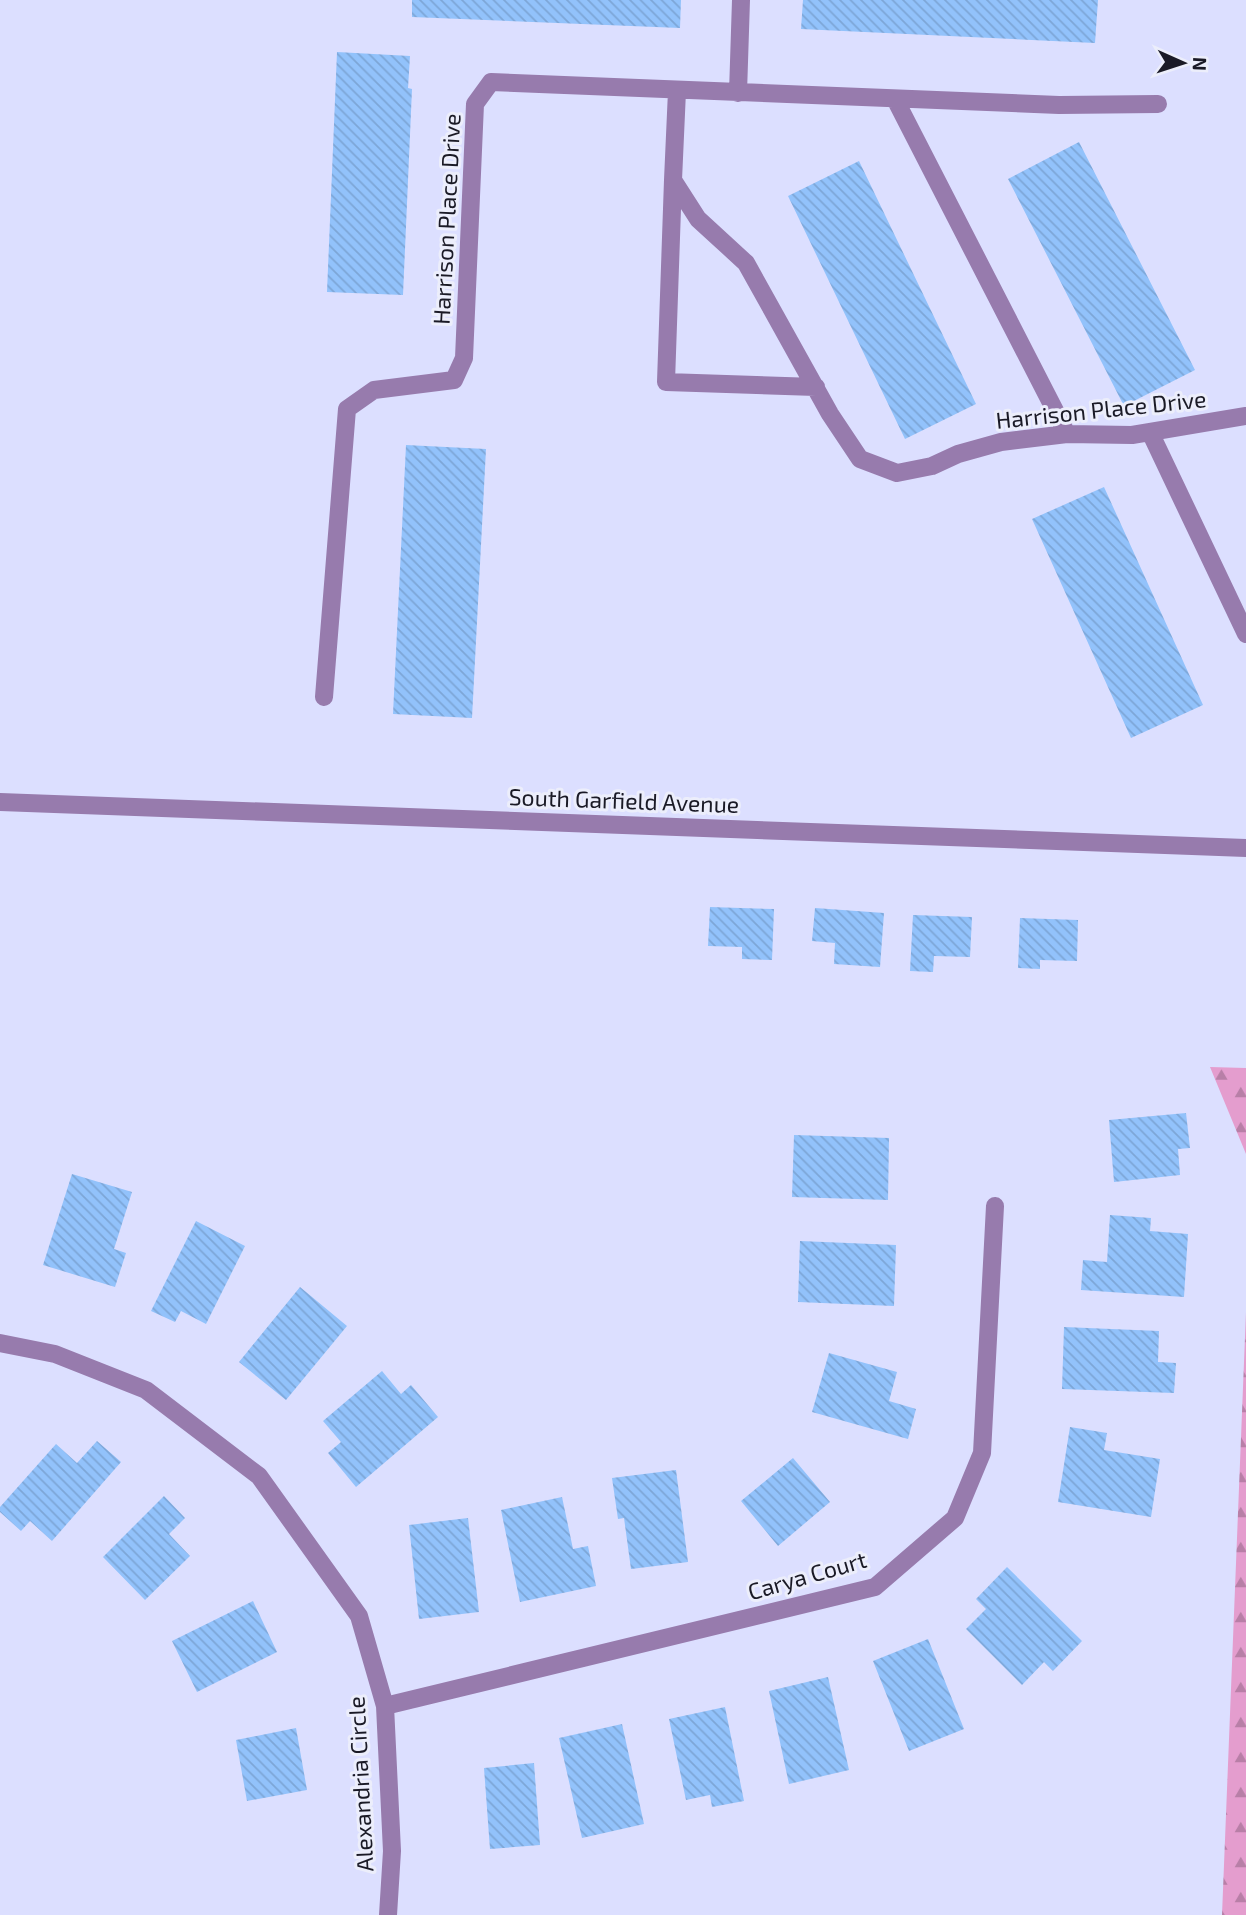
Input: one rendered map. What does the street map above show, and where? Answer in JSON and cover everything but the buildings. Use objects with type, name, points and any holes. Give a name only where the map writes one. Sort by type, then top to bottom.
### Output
[{"type":"street","points":[[738,93],[741,0]]},
{"type":"street","name":"Harrison Place Drive","points":[[324,697],[346,409],[374,390],[454,380],[464,358],[475,104],[491,82],[677,91]]},
{"type":"street","points":[[816,387],[666,383],[677,91],[1059,105],[1158,104]]},
{"type":"street","points":[[895,99],[1067,433]]},
{"type":"street","name":"Harrison Place Drive","points":[[673,180],[698,219],[746,263],[860,459],[897,473],[932,466],[958,454],[1000,442],[1067,433],[1132,435],[1246,416]]},
{"type":"street","points":[[1150,432],[1246,634]]},
{"type":"street","name":"South Garfield Avenue","points":[[0,802],[1246,848]]},
{"type":"street","name":"Carya Court","points":[[385,1706],[875,1587],[956,1518],[982,1453],[995,1206]]},
{"type":"street","name":"Alexandria Circle","points":[[0,1343],[55,1354],[146,1390],[258,1476],[359,1616],[385,1706],[392,1852],[388,1915]]},
{"type":"green space","points":[[1210,1067],[1246,1068],[1246,1154]]},
{"type":"green space","points":[[1246,1312],[1246,1915],[1222,1915]]}]
